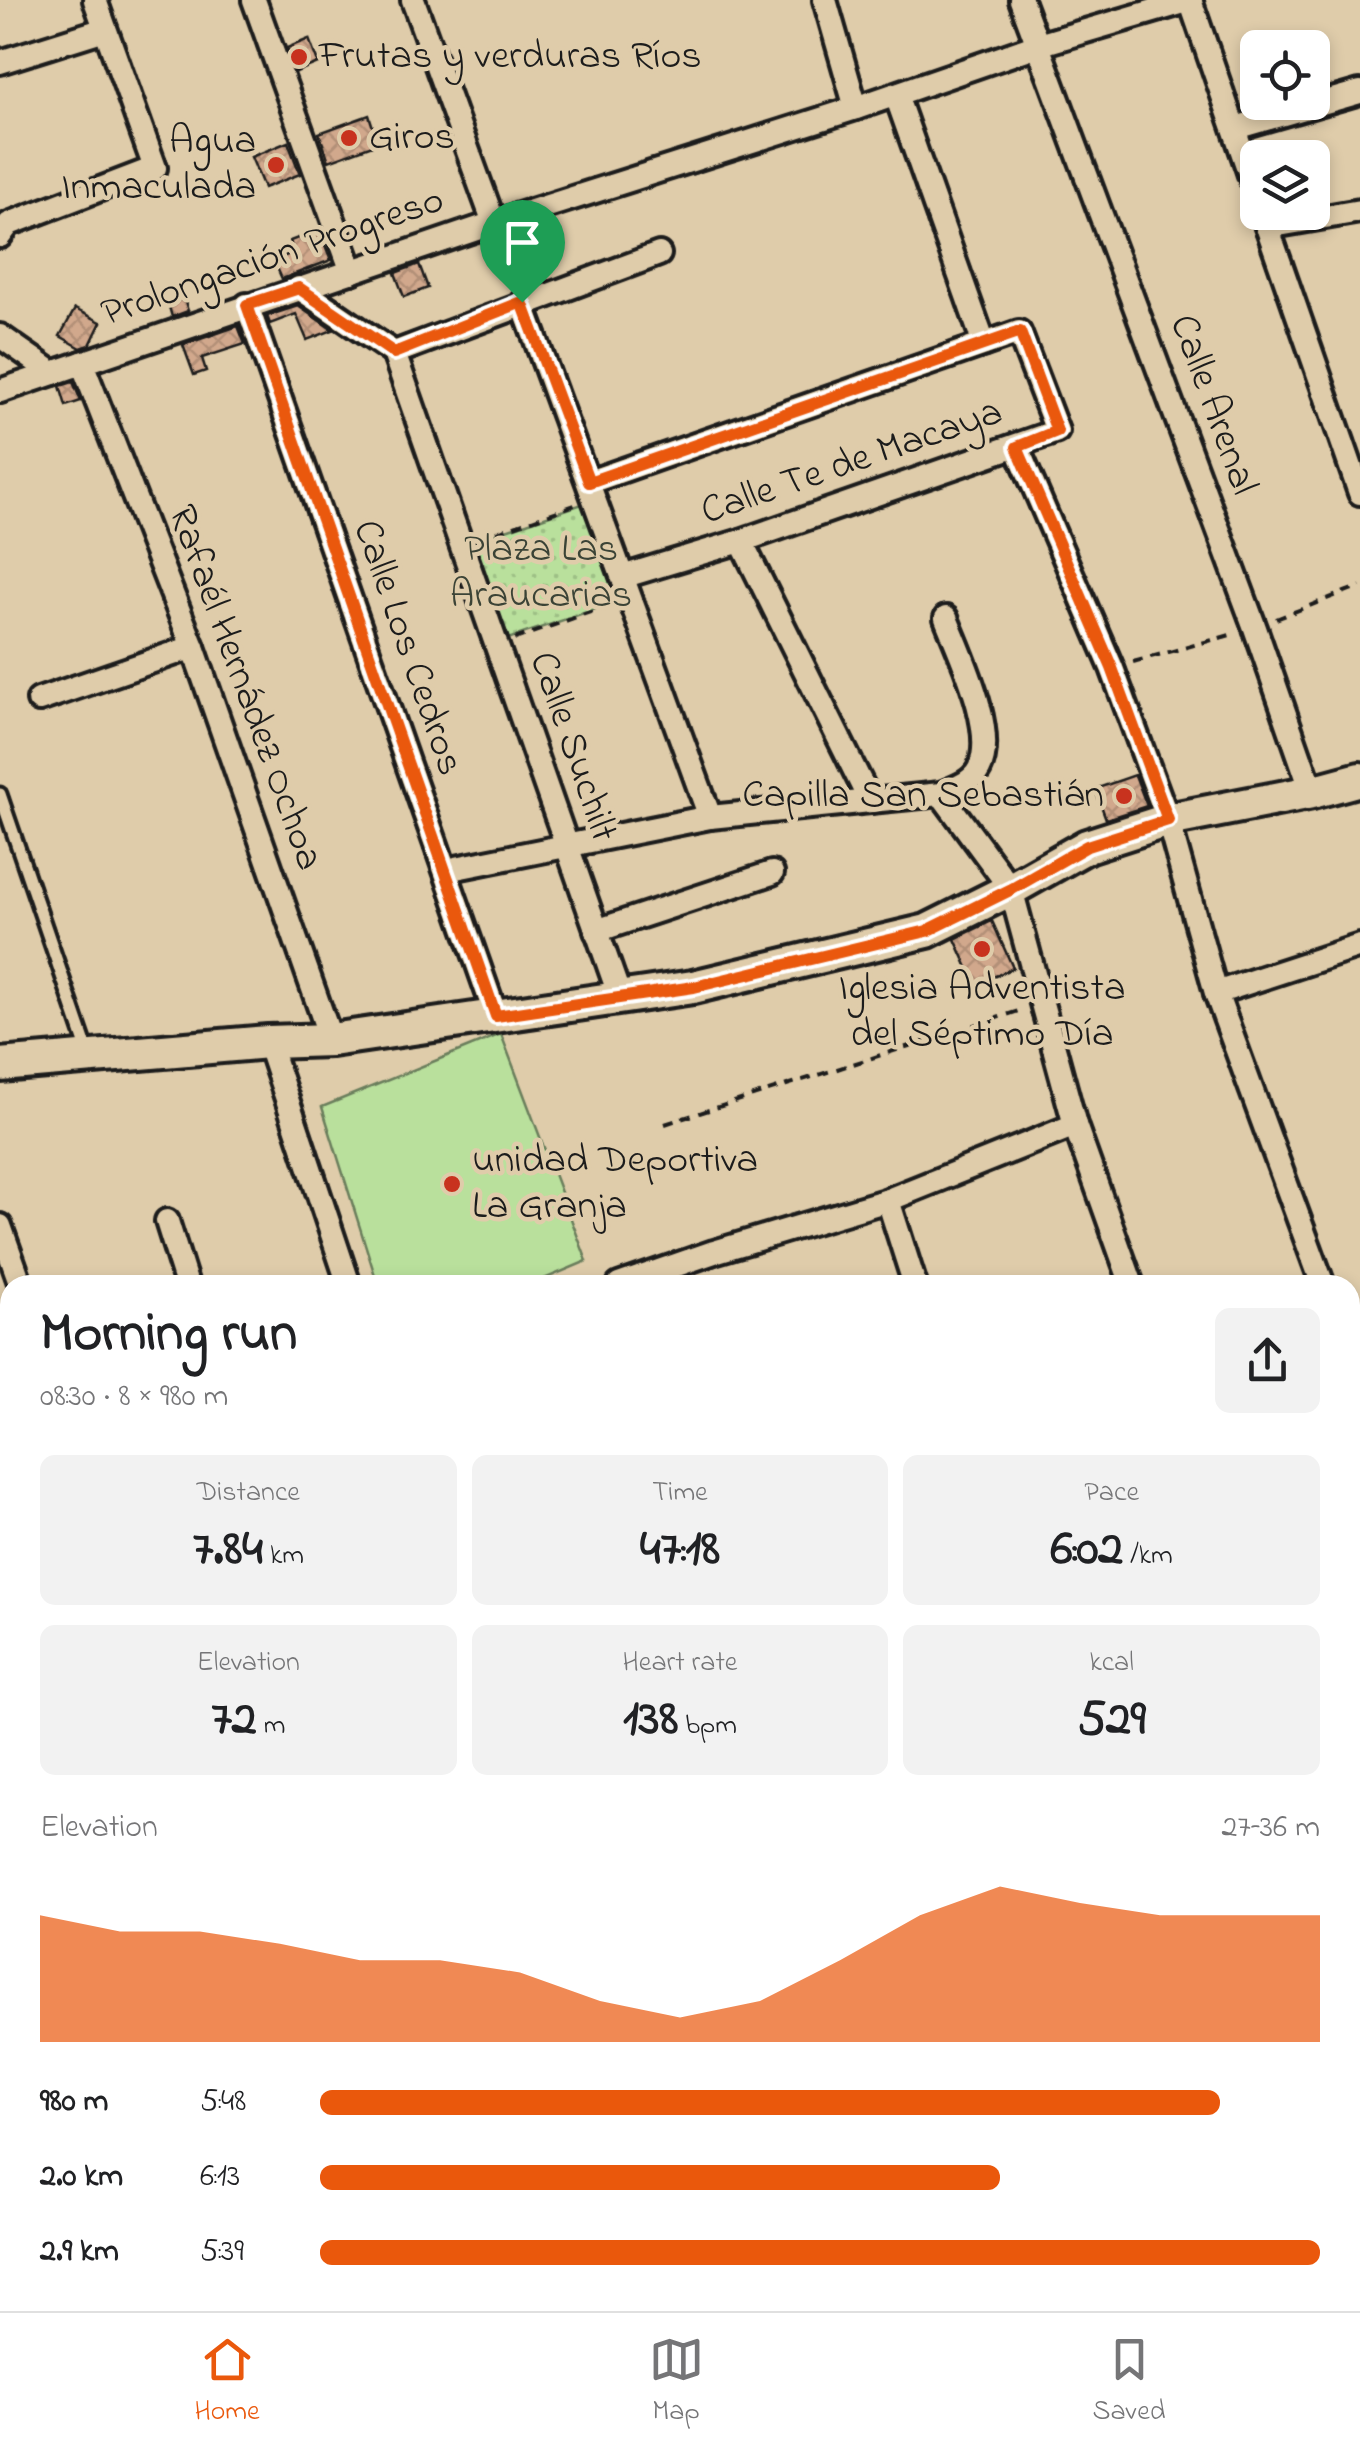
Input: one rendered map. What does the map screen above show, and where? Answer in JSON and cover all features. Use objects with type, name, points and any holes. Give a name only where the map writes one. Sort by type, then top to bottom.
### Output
[{"type":"street","points":[[0,236],[9,224],[155,168],[95,0]]},
{"type":"street","points":[[254,0],[352,272]]},
{"type":"street","points":[[412,0],[494,223]]},
{"type":"street","points":[[825,0],[856,108]]},
{"type":"street","name":"Calle Arenal","points":[[1021,0],[1255,628],[1312,792]]},
{"type":"street","points":[[1190,0],[1240,143]]},
{"type":"street","name":"Prolongación Progreso","points":[[0,391],[494,223],[896,95],[1038,45],[1190,0]]},
{"type":"street","points":[[0,62],[105,30]]},
{"type":"street","points":[[1235,128],[1360,92]]},
{"type":"street","points":[[592,490],[984,344],[896,95]]},
{"type":"street","points":[[1330,214],[1360,211]]},
{"type":"street","points":[[1268,230],[1360,493]]},
{"type":"street","points":[[299,288],[394,353],[659,254]]},
{"type":"street","points":[[522,302],[710,817]]},
{"type":"street","name":"Calle Los Cedros","points":[[247,305],[496,1016]]},
{"type":"street","name":"Calle Te de Macaya","points":[[629,587],[742,541],[1057,431],[1020,332],[984,344]]},
{"type":"street","points":[[0,336],[52,373]]},
{"type":"street","name":"Calle Suchilt","points":[[394,353],[620,997]]},
{"type":"street","name":"Rafaél Hernádez Ochoa","points":[[82,363],[193,647],[331,1040]]},
{"type":"street","points":[[1017,447],[1112,668],[1168,820],[1216,993],[1320,1275]]},
{"type":"street","points":[[742,541],[870,801]]},
{"type":"street","points":[[446,870],[710,817],[941,794],[967,783],[980,768],[985,742],[976,696],[946,618]]},
{"type":"street","points":[[39,700],[193,647]]},
{"type":"street","points":[[0,1064],[331,1040],[694,987],[927,931],[1087,846],[1168,820],[1360,779]]},
{"type":"street","points":[[941,794],[1012,889],[1075,1125],[1128,1275]]},
{"type":"street","points":[[596,932],[772,873]]},
{"type":"street","points":[[1216,993],[1360,946]]},
{"type":"street","points":[[268,1042],[346,1275]]},
{"type":"street","points":[[648,1275],[888,1200],[1075,1125]]},
{"type":"street","points":[[888,1200],[912,1275]]},
{"type":"street","points":[[167,1221],[185,1275]]},
{"type":"street","points":[[0,1226],[17,1275]]},
{"type":"lane","points":[[0,794],[90,1057]]},
{"type":"path","points":[[461,545],[592,490]]},
{"type":"path","points":[[497,645],[629,587]]},
{"type":"path","points":[[665,1124],[1041,1004]]},
{"type":"green space","name":"Plaza Las Araucarias","points":[[588,502],[622,600],[508,639],[474,541]]},
{"type":"green space","name":"unidad Deportiva La Granja","points":[[501,1034],[587,1261],[554,1275],[375,1275],[322,1107]]},
{"type":"building","name":"Frutas y verduras Ríos","points":[[309,39],[318,63],[296,72],[287,48]]},
{"type":"building","name":"Giros","points":[[369,115],[378,143],[329,161],[319,133]]},
{"type":"building","name":"Agua Inmaculada","points":[[288,142],[300,174],[264,188],[251,157]]},
{"type":"building","points":[[319,230],[331,260],[282,279],[274,261],[294,252],[290,241]]},
{"type":"building","points":[[419,264],[428,288],[404,297],[395,273]]},
{"type":"building","points":[[184,298],[188,311],[172,317],[168,303]]},
{"type":"building","points":[[298,306],[333,330],[307,340],[296,314],[270,324],[267,316]]},
{"type":"building","points":[[75,309],[101,322],[90,345],[81,348],[60,336]]},
{"type":"building","points":[[238,326],[245,344],[202,358],[206,371],[194,375],[183,345]]},
{"type":"building","points":[[73,382],[81,401],[66,406],[60,386]]},
{"type":"building","name":"Capilla San Sebastián","points":[[1135,775],[1147,806],[1106,819],[1095,789]]},
{"type":"building","name":"Iglesia Adventista del Séptimo Día","points":[[992,921],[1013,968],[976,985],[955,939]]},
{"type":"place","name":"Frutas y verduras Ríos","points":[[299,57]]},
{"type":"place","name":"Giros","points":[[349,138]]},
{"type":"place","name":"Agua Inmaculada","points":[[276,165]]},
{"type":"place","name":"Capilla San Sebastián","points":[[1124,796]]},
{"type":"place","name":"Iglesia Adventista del Séptimo Día","points":[[982,949]]},
{"type":"place","name":"unidad Deportiva La Granja","points":[[452,1184]]},
{"type":"route","points":[[299,288],[394,353],[522,302],[589,482],[1020,332],[1057,431],[1017,447],[1112,668],[1168,820],[1087,846],[927,931],[694,987],[496,1016],[247,305],[299,288]]}]
